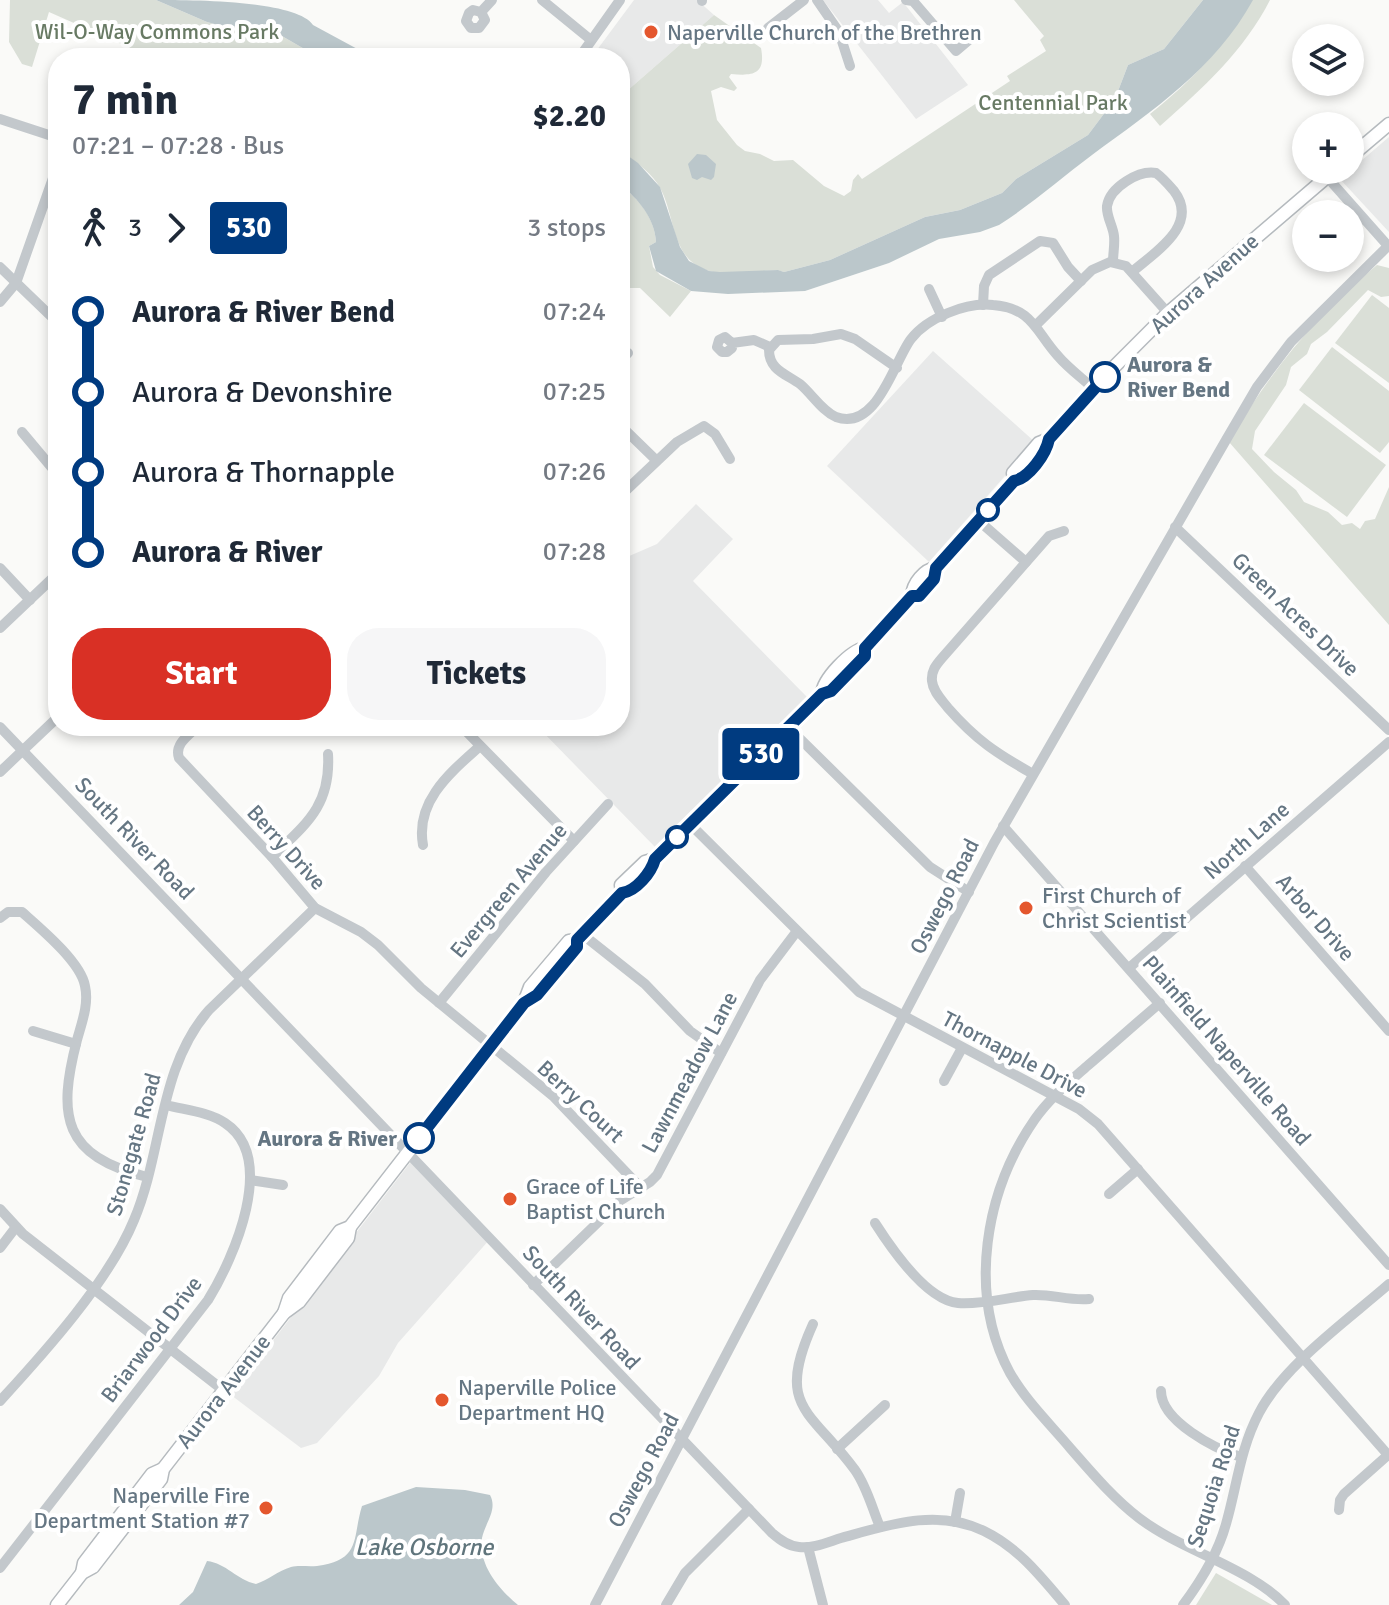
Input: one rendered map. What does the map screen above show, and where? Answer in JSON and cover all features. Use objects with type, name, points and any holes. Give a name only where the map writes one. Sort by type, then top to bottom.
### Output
[{"type":"main road","points":[[1364,145],[1389,124]]},
{"type":"main road","name":"Aurora Avenue","points":[[57,1605],[82,1573],[84,1563],[152,1474],[163,1469],[284,1313],[289,1298],[340,1231],[350,1227],[524,1003],[537,995],[577,947],[580,937],[622,893],[621,885],[645,862],[655,859],[822,694],[822,686],[856,650],[865,648],[912,596],[912,587],[928,569],[936,568],[1014,481],[1021,479],[1047,450],[1049,439],[1168,313],[1318,184]]},
{"type":"street","points":[[481,12],[492,0]]},
{"type":"street","points":[[542,0],[591,40]]},
{"type":"street","points":[[586,48],[620,0]]},
{"type":"street","points":[[768,28],[804,0]]},
{"type":"street","points":[[817,0],[835,24],[850,66]]},
{"type":"street","points":[[906,0],[913,1],[956,51],[969,40]]},
{"type":"street","points":[[0,119],[48,135]]},
{"type":"street","points":[[1113,262],[1114,237],[1107,211],[1108,200],[1136,175],[1147,172],[1161,177],[1179,199],[1182,212],[1177,232],[1132,272]]},
{"type":"street","points":[[1340,184],[1388,246]]},
{"type":"street","points":[[0,302],[16,283],[48,192]]},
{"type":"street","points":[[983,305],[984,286],[992,273],[1040,241],[1053,243],[1081,281]]},
{"type":"street","name":"Oswego Road","points":[[595,1605],[1003,826],[1175,527],[1270,369],[1310,321],[1388,246]]},
{"type":"street","points":[[1036,325],[1097,266],[1113,262],[1126,266],[1168,313]]},
{"type":"street","points":[[0,267],[48,313]]},
{"type":"street","points":[[929,289],[942,317]]},
{"type":"street","points":[[897,368],[855,339],[841,334],[813,339],[781,339],[770,347],[772,365],[798,383],[833,415],[847,419],[858,416],[878,397],[897,368],[906,347],[926,325],[969,307],[1010,308],[1036,325],[1056,354],[1094,389]]},
{"type":"street","points":[[732,343],[754,340],[770,347]]},
{"type":"street","points":[[630,486],[682,437],[704,426],[715,434],[730,459]]},
{"type":"street","points":[[22,432],[48,463]]},
{"type":"street","points":[[630,435],[656,460]]},
{"type":"street","points":[[979,521],[1026,562]]},
{"type":"street","name":"Green Acres Drive","points":[[1175,527],[1389,730]]},
{"type":"street","points":[[1033,774],[973,736],[937,694],[932,677],[935,666],[1049,536],[1064,531]]},
{"type":"street","points":[[0,568],[30,600]]},
{"type":"street","points":[[0,628],[48,583]]},
{"type":"street","points":[[0,772],[48,726]]},
{"type":"street","name":"South River Road","points":[[0,727],[681,1440],[781,1540],[799,1548],[808,1547]]},
{"type":"street","points":[[788,727],[930,867],[969,892]]},
{"type":"street","name":"Berry Drive","points":[[188,736],[176,752],[183,764],[272,857],[315,908],[369,937],[490,1046]]},
{"type":"street","points":[[470,736],[574,841]]},
{"type":"street","name":"North Lane","points":[[1129,968],[1389,742]]},
{"type":"street","points":[[423,845],[421,827],[430,800],[446,779],[480,746]]},
{"type":"street","points":[[272,857],[320,806],[329,773],[328,754]]},
{"type":"street","name":"Evergreen Avenue","points":[[439,1003],[608,804]]},
{"type":"street","name":"Thornapple Drive","points":[[690,824],[859,992],[1054,1096],[1091,1119],[1388,1456]]},
{"type":"street","name":"Plainfield Naperville Road","points":[[1003,826],[1389,1265]]},
{"type":"street","name":"Arbor Drive","points":[[1245,866],[1389,1031]]},
{"type":"street","name":"Stonegate Road","points":[[0,1401],[93,1288],[127,1237],[147,1177],[176,1068],[195,1028],[315,908]]},
{"type":"street","points":[[0,918],[8,912],[22,912],[77,967],[86,987],[86,1004],[66,1090],[67,1111],[75,1133],[87,1150],[105,1163],[147,1177]]},
{"type":"street","name":"Lawnmeadow Lane","points":[[533,1285],[621,1200],[657,1175],[760,980],[797,931]]},
{"type":"street","points":[[580,937],[645,984],[690,1031],[721,1053]]},
{"type":"street","points":[[1160,1003],[1054,1096],[1030,1126],[997,1195],[987,1248],[989,1300],[999,1347],[1009,1371],[1029,1400],[1126,1508],[1159,1532],[1268,1590],[1285,1605]]},
{"type":"street","points":[[33,1031],[76,1044]]},
{"type":"street","name":"Berry Court","points":[[490,1046],[554,1097],[641,1188]]},
{"type":"street","points":[[944,1081],[962,1048]]},
{"type":"street","name":"Briarwood Drive","points":[[0,1568],[208,1300],[238,1235],[250,1180],[247,1149],[235,1131],[218,1119],[166,1105]]},
{"type":"street","points":[[1109,1194],[1138,1169]]},
{"type":"street","points":[[250,1180],[283,1185]]},
{"type":"street","points":[[0,1209],[16,1227],[223,1390]]},
{"type":"street","points":[[875,1223],[890,1245],[937,1296],[960,1303],[1033,1295],[1089,1299]]},
{"type":"street","points":[[0,1248],[16,1227]]},
{"type":"street","name":"Sequoia Road","points":[[1183,1605],[1211,1560],[1225,1528],[1241,1457],[1254,1422],[1267,1399],[1304,1359],[1389,1284]]},
{"type":"street","points":[[813,1324],[798,1362],[798,1391],[808,1414],[859,1476],[880,1527]]},
{"type":"street","points":[[1161,1391],[1164,1405],[1197,1437],[1219,1450],[1241,1457]]},
{"type":"street","points":[[837,1449],[885,1405]]},
{"type":"street","points":[[1339,1510],[1344,1494],[1388,1456]]},
{"type":"street","points":[[955,1522],[960,1493]]},
{"type":"street","points":[[666,1605],[685,1573],[749,1509]]},
{"type":"street","points":[[823,1605],[808,1547],[914,1519],[955,1522],[982,1530],[1011,1547],[1065,1605]]},
{"type":"shaded area","points":[[634,0],[697,0],[714,15],[630,88],[630,48],[598,48]]},
{"type":"shaded area","points":[[823,0],[878,0],[889,13],[903,2],[968,85],[916,119]]},
{"type":"shaded area","points":[[1389,137],[1389,232],[1364,205],[1364,200],[1359,200],[1345,184],[1364,184],[1364,158]]},
{"type":"shaded area","points":[[933,351],[1035,442],[929,562],[827,466]]},
{"type":"shaded area","points":[[696,504],[733,539],[693,581],[807,697],[655,847],[547,736],[630,736],[630,556],[657,544]]},
{"type":"shaded area","points":[[413,1159],[490,1239],[398,1343],[379,1376],[317,1443],[301,1448],[231,1395]]},
{"type":"green space","name":"Wil-O-Way Commons Park","points":[[10,0],[156,0],[222,26],[268,28],[303,48],[130,48],[49,12],[32,67],[22,64],[9,42]]},
{"type":"green space","name":"Centennial Park","points":[[1014,0],[1203,0],[1164,49],[1128,65],[1115,99],[1088,135],[1016,179],[1002,193],[960,210],[925,217],[830,260],[784,272],[725,273],[696,265],[680,246],[657,183],[630,158],[630,88],[714,15],[761,48],[762,57],[760,69],[756,72],[731,74],[729,77],[737,88],[734,91],[721,87],[711,91],[717,120],[745,151],[774,161],[793,160],[824,186],[844,196],[851,191],[858,174],[862,179],[1010,81],[1007,76],[1046,51],[1040,40],[1044,36]]},
{"type":"green space","points":[[1252,0],[1270,0],[1235,52],[1207,83],[1160,126],[1150,114],[1206,62]]},
{"type":"green space","points":[[630,194],[653,225],[656,242],[649,246],[653,267],[660,275],[691,291],[670,317],[640,288],[630,288]]},
{"type":"green space","points":[[1377,265],[1389,268],[1389,296],[1381,297],[1368,290],[1311,344],[1307,354],[1291,367],[1286,385],[1255,431],[1252,449],[1296,490],[1304,502],[1328,512],[1342,525],[1352,523],[1360,529],[1365,521],[1375,519],[1389,487],[1389,625],[1229,442],[1260,392],[1313,325]]},
{"type":"green space","points":[[1372,295],[1389,308],[1389,383],[1335,343]]},
{"type":"green space","points":[[1332,347],[1389,391],[1389,442],[1380,453],[1299,390]]},
{"type":"green space","points":[[1304,403],[1386,465],[1347,517],[1264,455]]},
{"type":"green space","points":[[1216,1573],[1272,1605],[1196,1605]]},
{"type":"water","points":[[156,0],[241,3],[286,11],[303,17],[356,48],[303,48],[268,28],[222,26]]},
{"type":"water","points":[[1203,0],[1253,0],[1220,47],[1181,86],[1138,122],[999,225],[980,232],[939,239],[889,263],[805,291],[728,294],[691,291],[656,271],[649,246],[656,242],[655,233],[649,217],[630,193],[630,157],[660,187],[680,247],[689,261],[709,271],[784,272],[830,260],[925,217],[960,210],[1002,193],[1016,179],[1088,135],[1115,99],[1128,65],[1164,49]]},
{"type":"water","points":[[697,154],[706,155],[716,164],[711,180],[692,178],[688,164]]},
{"type":"water","name":"Lake Osborne","points":[[416,1487],[490,1495],[493,1506],[482,1538],[483,1558],[497,1584],[518,1605],[179,1605],[193,1592],[207,1561],[256,1584],[291,1567],[317,1566],[342,1559],[353,1546],[362,1506]]},
{"type":"bus line","name":"530","points":[[419,1138],[524,1003],[537,995],[577,947],[577,940],[622,893],[629,892],[652,869],[655,859],[764,751],[865,656],[865,648],[912,596],[919,596],[934,579],[936,568],[1014,481],[1021,479],[1047,450],[1049,439],[1105,377]]},
{"type":"place","name":"Naperville Church of the Brethren","points":[[651,32]]},
{"type":"place","name":"Aurora & River Bend","points":[[1105,377]]},
{"type":"place","name":"First Church of Christ Scientist","points":[[1026,908]]},
{"type":"place","name":"Aurora & River","points":[[419,1138]]},
{"type":"place","name":"Grace of Life Baptist Church","points":[[510,1199]]},
{"type":"place","name":"Naperville Police Department HQ","points":[[442,1400]]},
{"type":"place","name":"Naperville Fire Department Station #7","points":[[266,1508]]}]
